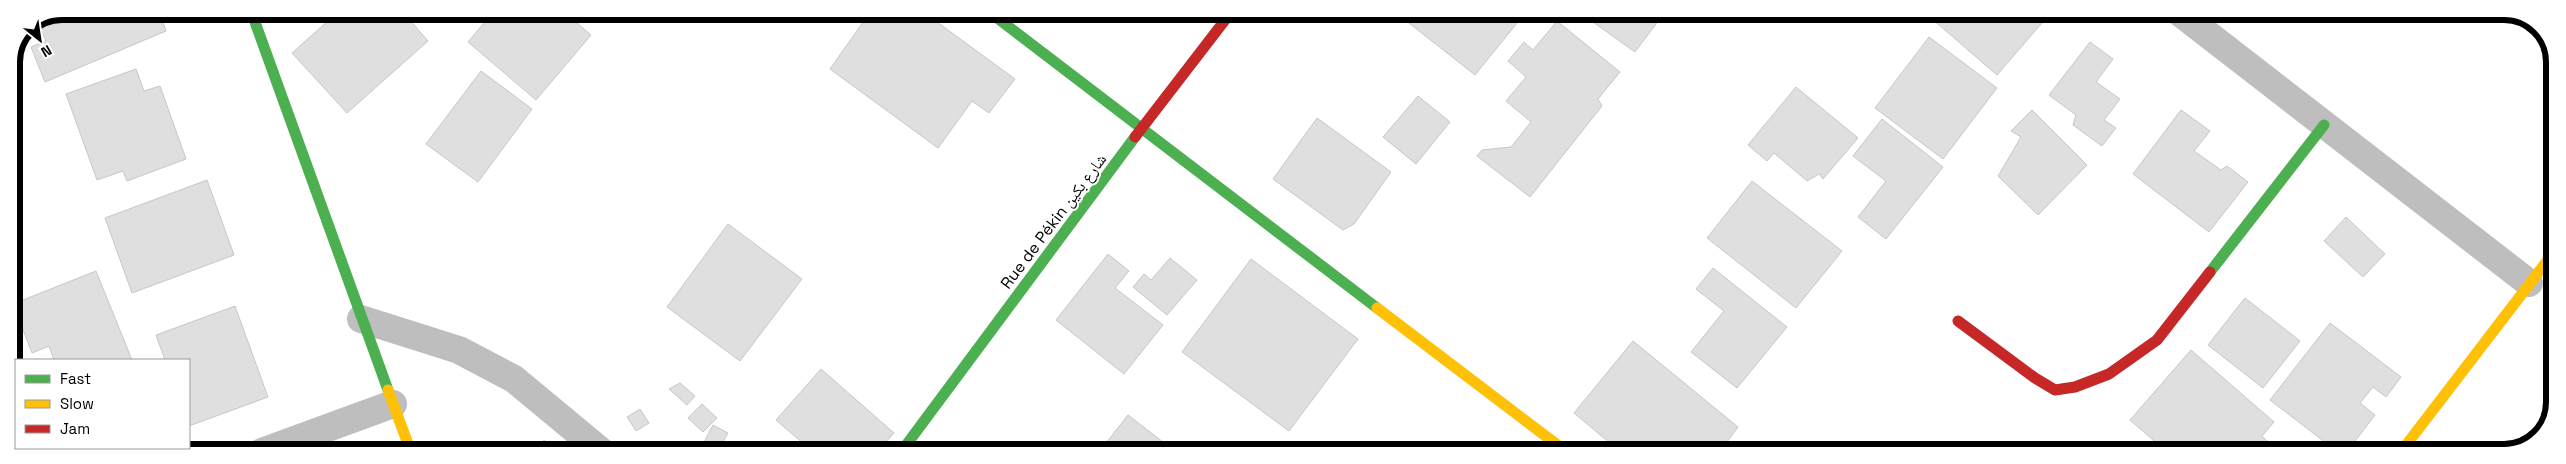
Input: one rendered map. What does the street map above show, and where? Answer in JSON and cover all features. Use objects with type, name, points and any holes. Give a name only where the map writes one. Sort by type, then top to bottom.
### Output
[{"type":"street","points":[[254,20],[361,320],[408,444]]},
{"type":"street","points":[[1000,20],[1143,127],[1556,444]]},
{"type":"street","name":"Rue de Pékin شارع بكين","points":[[907,444],[1143,127],[1226,20]]},
{"type":"street","points":[[2189,20],[2529,283]]},
{"type":"street","points":[[1958,321],[2035,378],[2055,390],[2076,387],[2109,374],[2157,340],[2324,125]]},
{"type":"street","points":[[2407,444],[2546,262]]},
{"type":"street","points":[[361,320],[459,350],[514,379],[592,444]]},
{"type":"street","points":[[284,444],[393,404]]},
{"type":"building","points":[[62,20],[162,20],[166,31],[45,82],[31,47],[46,41],[39,27],[46,23]]},
{"type":"building","points":[[329,20],[410,20],[428,41],[347,113],[292,53]]},
{"type":"building","points":[[486,20],[574,20],[591,35],[536,100],[468,42]]},
{"type":"building","points":[[865,20],[934,20],[1015,79],[989,113],[972,101],[938,148],[830,69]]},
{"type":"building","points":[[1411,20],[1520,20],[1475,75],[1409,23]]},
{"type":"building","points":[[1590,20],[1659,20],[1635,52]]},
{"type":"building","points":[[1933,20],[2045,20],[1997,75]]},
{"type":"building","points":[[1557,21],[1620,72],[1598,99],[1602,106],[1530,197],[1477,156],[1482,150],[1511,147],[1531,122],[1506,101],[1526,77],[1508,61],[1524,42],[1533,50]]},
{"type":"building","points":[[1929,37],[1997,88],[1943,159],[1875,108]]},
{"type":"building","points":[[2090,42],[2113,59],[2096,82],[2120,99],[2104,120],[2116,128],[2102,146],[2073,125],[2076,115],[2049,95]]},
{"type":"building","points":[[136,69],[144,91],[160,86],[186,159],[127,181],[123,171],[97,180],[66,94]]},
{"type":"building","points":[[481,71],[532,109],[478,182],[426,144]]},
{"type":"building","points":[[1796,87],[1858,138],[1823,179],[1819,174],[1807,181],[1774,153],[1767,161],[1748,145]]},
{"type":"building","points":[[1418,96],[1450,122],[1416,164],[1383,137]]},
{"type":"building","points":[[2032,110],[2087,165],[2038,215],[1998,176],[2021,137],[2011,131]]},
{"type":"building","points":[[2181,110],[2210,131],[2194,151],[2221,170],[2227,166],[2248,182],[2209,232],[2133,174]]},
{"type":"building","points":[[1317,118],[1391,172],[1354,224],[1343,230],[1273,179]]},
{"type":"building","points":[[1882,119],[1943,167],[1886,239],[1858,217],[1886,181],[1853,156]]},
{"type":"building","points":[[207,180],[234,255],[132,293],[105,218]]},
{"type":"building","points":[[1752,181],[1842,251],[1796,308],[1707,238]]},
{"type":"building","points":[[2346,217],[2385,254],[2363,277],[2324,241]]},
{"type":"building","points":[[728,224],[802,279],[740,361],[667,307]]},
{"type":"building","points":[[1108,254],[1129,271],[1115,288],[1163,325],[1124,374],[1056,320]]},
{"type":"building","points":[[1170,258],[1197,280],[1167,315],[1133,287],[1144,274],[1151,280]]},
{"type":"building","points":[[1251,259],[1358,339],[1289,431],[1182,352]]},
{"type":"building","points":[[1713,268],[1787,327],[1737,388],[1691,352],[1724,311],[1696,289]]},
{"type":"building","points":[[96,271],[132,359],[54,359],[49,346],[32,353],[20,322],[20,301]]},
{"type":"building","points":[[2245,298],[2300,341],[2263,388],[2208,345]]},
{"type":"building","points":[[235,306],[268,397],[190,426],[190,359],[165,359],[156,335]]},
{"type":"building","points":[[2330,323],[2401,377],[2386,397],[2373,387],[2360,403],[2375,415],[2353,444],[2327,444],[2270,400]]},
{"type":"building","points":[[1633,341],[1738,427],[1726,444],[1611,444],[1574,413]]},
{"type":"building","points":[[2191,350],[2274,422],[2262,436],[2270,444],[2158,444],[2130,420]]},
{"type":"building","points":[[821,369],[894,433],[884,444],[804,444],[776,420]]},
{"type":"building","points":[[680,383],[695,396],[687,405],[669,389]]},
{"type":"building","points":[[702,404],[717,418],[703,432],[688,418]]},
{"type":"building","points":[[640,409],[649,423],[636,431],[627,417]]},
{"type":"building","points":[[1128,415],[1166,444],[1105,444]]},
{"type":"building","points":[[713,425],[728,433],[722,444],[708,444],[704,442]]},
{"type":"building","points":[[544,440],[550,444],[541,444]]},
{"type":"traffic: fast","points":[[254,20],[388,390]]},
{"type":"traffic: fast","points":[[1000,20],[1377,308]]},
{"type":"traffic: fast","points":[[2210,272],[2324,125]]},
{"type":"traffic: fast","points":[[907,444],[1135,137]]},
{"type":"traffic: slow","points":[[2407,444],[2546,262]]},
{"type":"traffic: slow","points":[[1377,308],[1556,444]]},
{"type":"traffic: slow","points":[[388,390],[408,444]]},
{"type":"traffic: jam","points":[[1135,137],[1225,20]]},
{"type":"traffic: jam","points":[[1958,321],[2035,378],[2055,390],[2075,387],[2109,374],[2157,340],[2210,272]]}]
